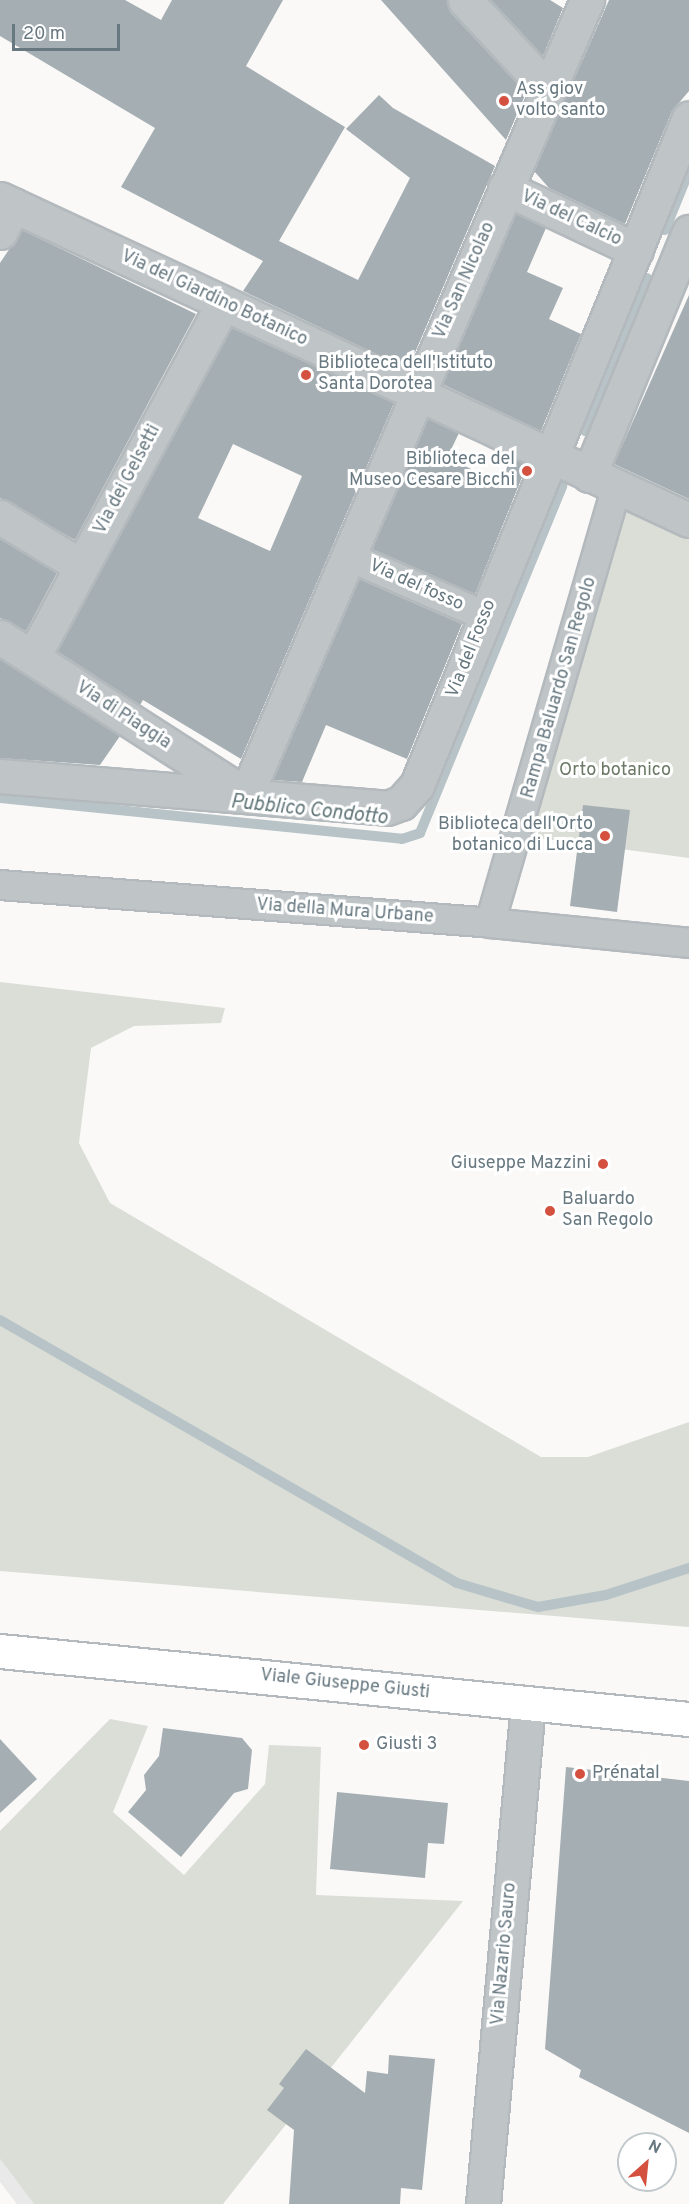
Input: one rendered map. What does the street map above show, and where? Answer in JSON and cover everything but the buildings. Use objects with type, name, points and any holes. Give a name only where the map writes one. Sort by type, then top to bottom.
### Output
[{"type":"main road","name":"Viale Giuseppe Giusti","points":[[0,1651],[689,1719]]},
{"type":"street","points":[[465,0],[547,88]]},
{"type":"street","name":"Via San Nicolao","points":[[246,795],[415,395],[587,0]]},
{"type":"street","name":"Via del Fosso","points":[[0,777],[387,808],[401,803],[417,785],[485,616],[579,470],[662,261],[689,118]]},
{"type":"street","name":"Via del Calcio","points":[[506,188],[662,261]]},
{"type":"street","name":"Via del Giardino Botanico","points":[[5,212],[223,304],[415,395],[689,520]]},
{"type":"street","name":"Via del Fosso","points":[[579,470],[662,261],[689,232]]},
{"type":"street","name":"Via dei Gelsetti","points":[[33,657],[223,304]]},
{"type":"street","name":"Rampa Baluardo San Regolo","points":[[490,923],[579,470]]},
{"type":"street","points":[[0,517],[81,566]]},
{"type":"street","name":"Via del fosso","points":[[348,556],[485,616]]},
{"type":"street","name":"Via di Piaggia","points":[[0,637],[246,795]]},
{"type":"street","name":"Via della Mura Urbane","points":[[0,885],[490,923],[689,944]]},
{"type":"street","name":"Via Nazario Sauro","points":[[483,2204],[528,1704]]},
{"type":"shaded area","points":[[0,2159],[34,2204],[17,2204],[0,2182]]},
{"type":"green space","name":"Orto botanico","points":[[625,508],[689,538],[689,858],[522,836]]},
{"type":"green space","points":[[0,982],[225,1008],[221,1023],[134,1026],[91,1048],[79,1143],[110,1203],[541,1457],[588,1457],[689,1422],[689,1627],[0,1571]]},
{"type":"green space","points":[[110,1719],[148,1726],[113,1812],[184,1875],[265,1784],[269,1745],[321,1747],[316,1895],[463,1901],[223,2204],[34,2204],[0,2159],[0,1831]]},
{"type":"waterway","name":"Pubblico Condotto","points":[[665,230],[689,171]]},
{"type":"waterway","name":"Pubblico Condotto","points":[[585,431],[647,278]]},
{"type":"waterway","name":"Pubblico Condotto","points":[[0,798],[402,839],[420,833],[562,486]]},
{"type":"waterway","points":[[0,1320],[457,1583],[538,1607],[606,1595],[689,1568]]},
{"type":"place","name":"Ass giov volto santo","points":[[504,101]]},
{"type":"place","name":"Biblioteca dell'Istituto Santa Dorotea","points":[[306,375]]},
{"type":"place","name":"Biblioteca del Museo Cesare Bicchi","points":[[527,471]]},
{"type":"place","name":"Biblioteca dell'Orto botanico di Lucca","points":[[605,836]]},
{"type":"place","name":"Giuseppe Mazzini","points":[[603,1164]]},
{"type":"place","name":"Baluardo San Regolo","points":[[550,1211]]},
{"type":"place","name":"Giusti 3","points":[[364,1745]]},
{"type":"place","name":"Prénatal","points":[[580,1774]]}]
